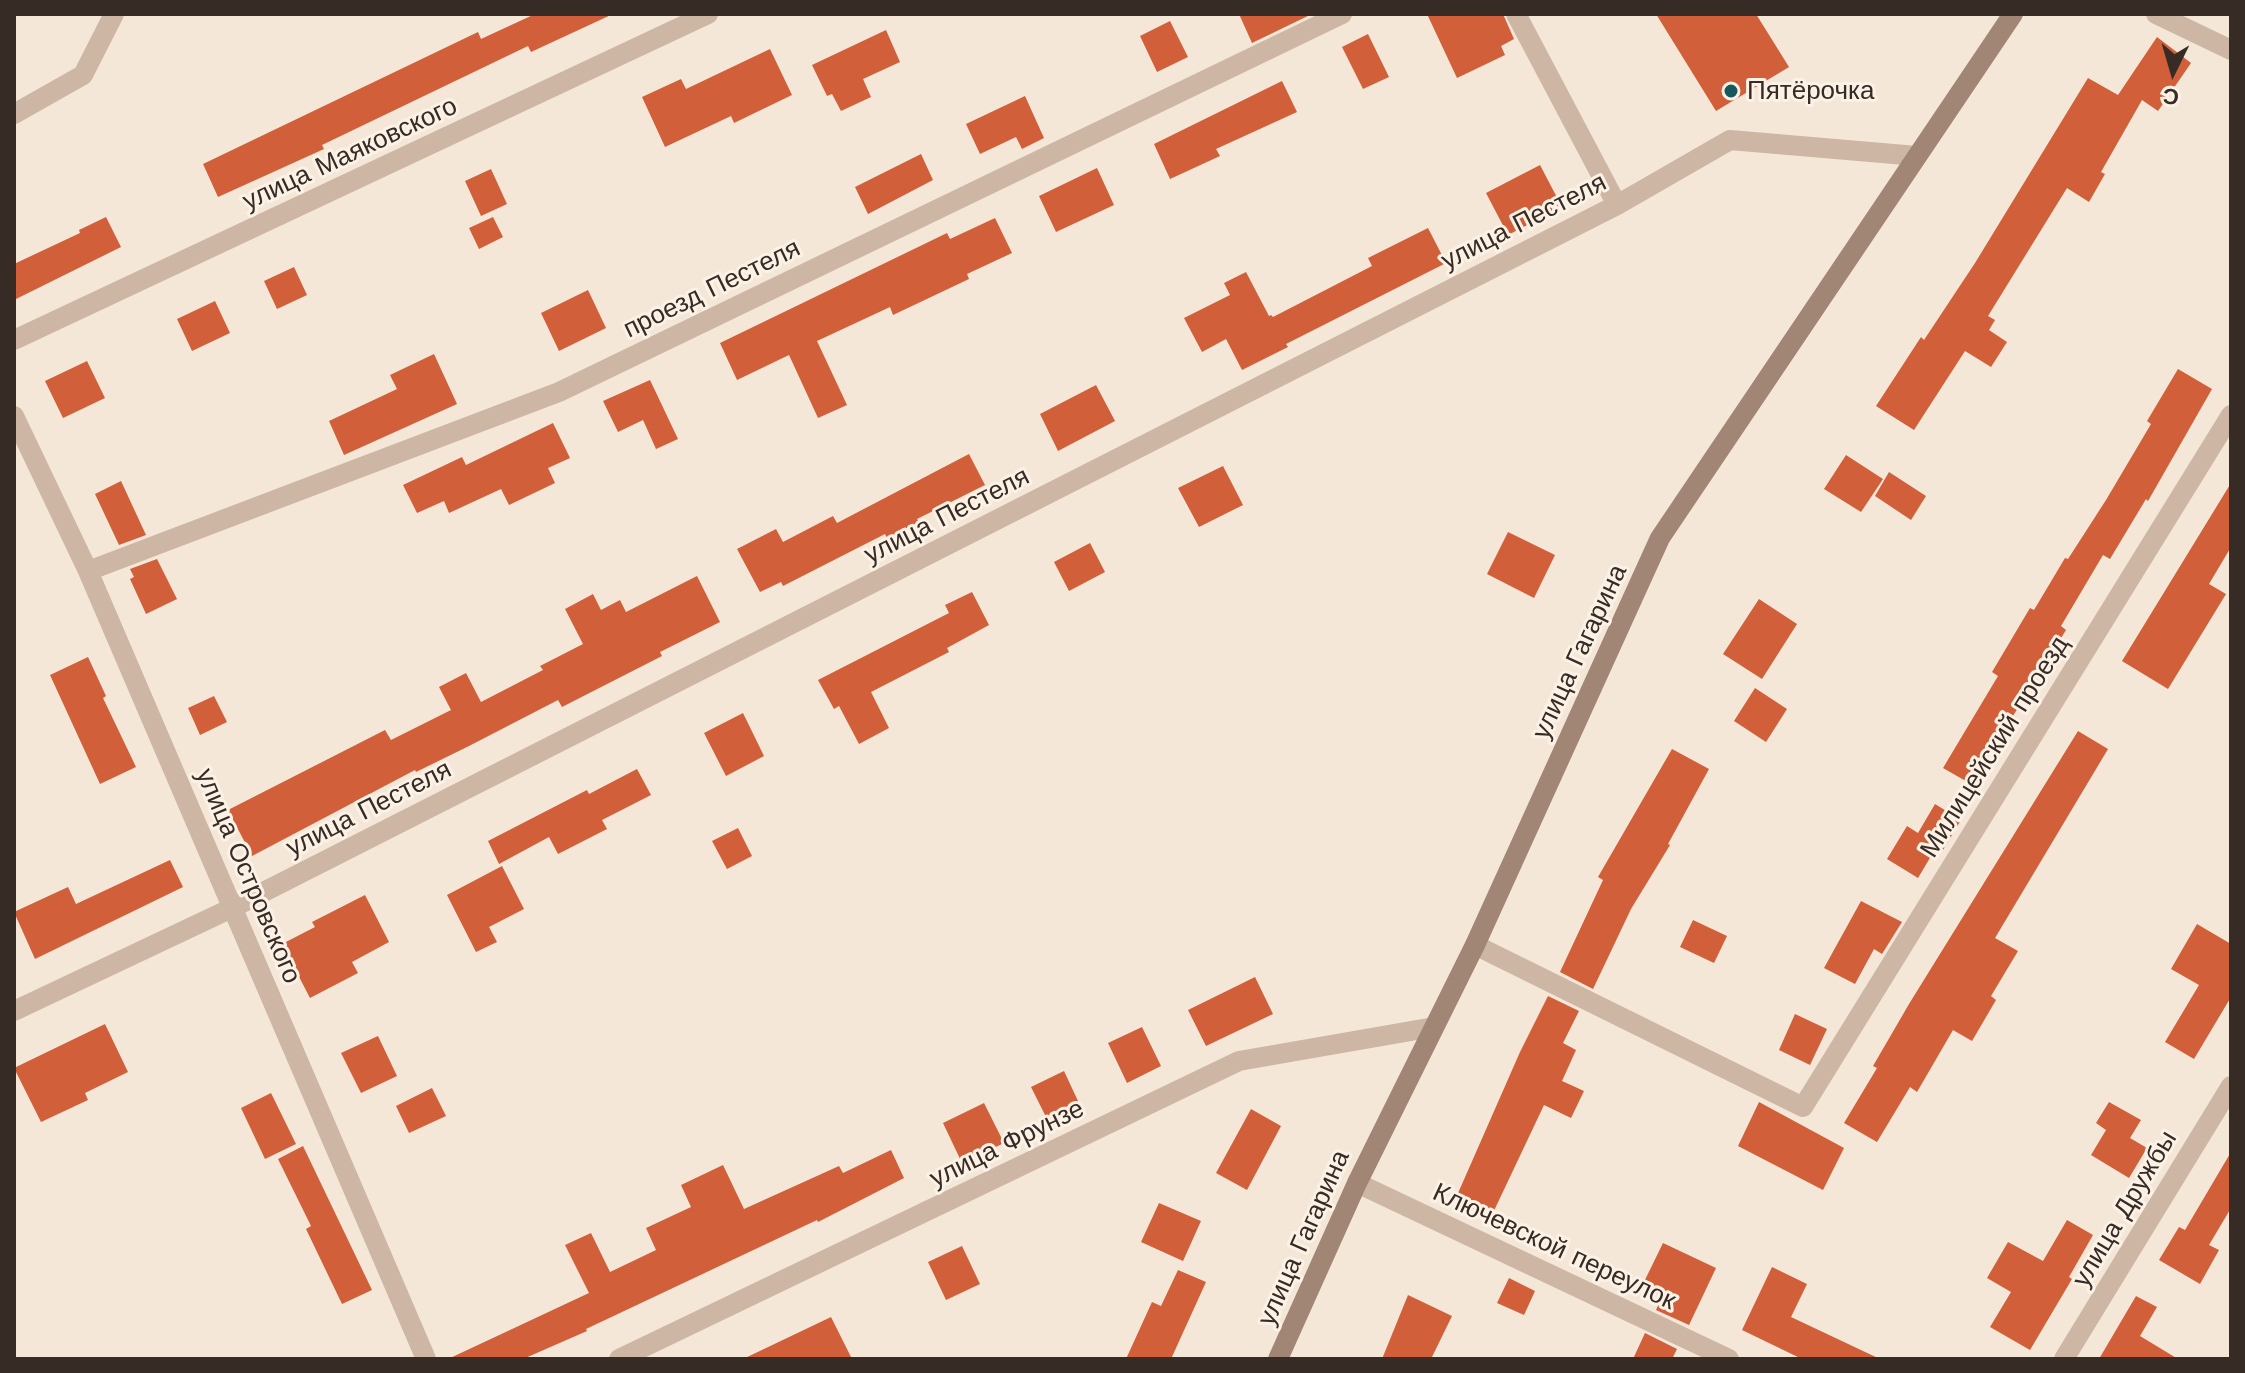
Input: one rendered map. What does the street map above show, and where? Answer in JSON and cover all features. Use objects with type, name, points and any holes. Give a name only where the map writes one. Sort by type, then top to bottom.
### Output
[{"type":"main road","name":"улица Гагарина","points":[[1278,1359],[1357,1183],[1475,945],[1660,538],[2013,14]]},
{"type":"street","points":[[14,114],[83,75],[114,14]]},
{"type":"street","name":"улица Маяковского","points":[[14,340],[708,14]]},
{"type":"street","name":"проезд Пестеля","points":[[88,571],[559,392],[1342,14]]},
{"type":"street","points":[[1516,14],[1617,205]]},
{"type":"street","points":[[2156,14],[2231,50]]},
{"type":"street","name":"улица Пестеля","points":[[14,1011],[234,907],[1617,205],[1730,140],[1917,156]]},
{"type":"street","name":"Милицейский проезд","points":[[1475,945],[1803,1107],[2231,415]]},
{"type":"street","name":"улица Островского","points":[[14,416],[88,571],[426,1359]]},
{"type":"street","name":"улица Фрунзе","points":[[619,1359],[1239,1061],[1434,1027]]},
{"type":"street","name":"улица Дружбы","points":[[2064,1359],[2231,1086]]},
{"type":"street","name":"Ключевской переулок","points":[[1357,1183],[1729,1359]]},
{"type":"building","points":[[535,14],[613,14],[531,52],[528,46],[322,145],[324,149],[218,197],[203,164],[478,32],[481,39]]},
{"type":"building","points":[[1239,14],[1312,14],[1252,43]]},
{"type":"building","points":[[1427,14],[1503,14],[1514,39],[1501,46],[1505,55],[1457,78]]},
{"type":"building","points":[[1656,14],[1756,14],[1789,67],[1716,111]]},
{"type":"building","points":[[1170,21],[1188,57],[1157,72],[1140,36]]},
{"type":"building","points":[[886,30],[900,62],[863,79],[871,97],[841,111],[832,94],[827,96],[812,65]]},
{"type":"building","points":[[1368,34],[1389,77],[1363,89],[1342,47]]},
{"type":"building","points":[[2157,37],[2191,63],[2158,111],[2142,100],[2101,172],[2105,174],[2089,202],[2067,188],[1988,316],[1995,320],[1989,330],[2007,342],[1991,367],[1965,351],[1914,430],[1876,406],[1975,263],[2088,78],[2118,95]]},
{"type":"building","points":[[770,49],[792,95],[734,123],[731,116],[665,147],[642,97],[681,79],[686,89]]},
{"type":"building","points":[[1282,81],[1297,112],[1216,149],[1220,156],[1170,179],[1154,144]]},
{"type":"building","points":[[1025,96],[1044,138],[1022,149],[1016,137],[980,154],[966,124]]},
{"type":"building","points":[[921,154],[933,180],[868,214],[855,187]]},
{"type":"building","points":[[1540,165],[1562,207],[1508,235],[1486,193]]},
{"type":"building","points":[[1097,168],[1114,205],[1056,232],[1039,196]]},
{"type":"building","points":[[491,169],[507,204],[481,216],[465,181]]},
{"type":"building","points":[[106,217],[121,247],[14,300],[14,264],[80,233],[79,230]]},
{"type":"building","points":[[493,217],[503,237],[479,249],[469,228]]},
{"type":"building","points":[[995,218],[1012,253],[967,274],[969,279],[893,315],[890,307],[817,341],[847,405],[818,418],[789,355],[737,380],[720,343],[947,233],[950,239]]},
{"type":"building","points":[[1428,228],[1446,263],[1286,344],[1288,347],[1242,370],[1226,339],[1202,352],[1184,318],[1230,295],[1224,283],[1246,272],[1269,316],[1273,317],[1372,266],[1368,258]]},
{"type":"building","points":[[294,267],[307,295],[277,309],[264,281]]},
{"type":"building","points":[[588,290],[606,328],[559,351],[541,313]]},
{"type":"building","points":[[215,301],[230,333],[192,351],[177,319]]},
{"type":"building","points":[[434,354],[457,404],[344,455],[329,421],[397,389],[390,375]]},
{"type":"building","points":[[87,361],[105,398],[63,418],[45,381]]},
{"type":"building","points":[[2178,369],[2212,389],[2148,501],[2146,499],[2110,559],[2103,555],[2061,626],[2066,630],[1971,784],[1943,768],[1998,676],[1992,672],[2030,608],[2034,610],[2065,558],[2068,559],[2106,500],[2151,424],[2147,421]]},
{"type":"building","points":[[650,380],[678,439],[656,449],[643,420],[618,432],[603,401]]},
{"type":"building","points":[[1096,385],[1115,421],[1058,451],[1040,414]]},
{"type":"building","points":[[553,423],[570,458],[548,468],[555,483],[509,505],[501,489],[449,513],[444,501],[417,513],[403,485],[462,457],[466,465]]},
{"type":"building","points":[[969,454],[985,485],[917,519],[919,522],[887,538],[885,534],[783,586],[781,582],[760,592],[737,549],[776,529],[783,542],[833,516],[837,523]]},
{"type":"building","points":[[1846,455],[1883,479],[1861,512],[1824,489]]},
{"type":"building","points":[[1223,466],[1243,505],[1199,527],[1178,488]]},
{"type":"building","points":[[1889,472],[1926,496],[1911,520],[1875,496]]},
{"type":"building","points":[[121,481],[146,535],[119,545],[95,494]]},
{"type":"building","points":[[2231,483],[2231,547],[2209,584],[2226,594],[2168,689],[2122,661]]},
{"type":"building","points":[[1508,532],[1555,555],[1534,598],[1487,574]]},
{"type":"building","points":[[1090,543],[1105,572],[1069,591],[1054,562]]},
{"type":"building","points":[[157,559],[177,599],[146,614],[130,579],[134,577],[130,569]]},
{"type":"building","points":[[697,576],[720,622],[660,652],[662,656],[562,707],[558,700],[415,770],[252,856],[228,810],[385,730],[391,740],[451,710],[439,687],[466,673],[481,702],[543,670],[540,666],[583,644],[565,609],[593,594],[601,610],[620,600],[626,612]]},
{"type":"building","points":[[972,592],[989,625],[947,648],[949,652],[871,692],[889,728],[859,744],[839,706],[834,709],[818,680],[949,613],[945,605]]},
{"type":"building","points":[[1759,599],[1797,624],[1762,679],[1723,654]]},
{"type":"building","points":[[88,657],[106,696],[103,698],[136,767],[100,784],[50,675]]},
{"type":"building","points":[[1755,688],[1787,709],[1766,742],[1734,721]]},
{"type":"building","points":[[214,696],[227,722],[200,735],[188,708]]},
{"type":"building","points":[[743,713],[764,756],[726,776],[704,733]]},
{"type":"building","points":[[2078,731],[2108,749],[1995,938],[2018,951],[1991,996],[1996,1000],[1972,1041],[1953,1030],[1917,1092],[1910,1087],[1877,1142],[1844,1123],[1877,1068],[1873,1066],[1909,1004]]},
{"type":"building","points":[[1672,749],[1709,769],[1670,845],[1631,909],[1593,989],[1560,972],[1603,880],[1598,877]]},
{"type":"building","points":[[637,769],[651,795],[602,820],[607,829],[558,854],[549,837],[499,864],[488,841],[587,790],[589,794]]},
{"type":"building","points":[[1935,804],[1961,820],[1943,850],[1937,846],[1918,878],[1887,859],[1907,826],[1918,833]]},
{"type":"building","points":[[738,828],[752,856],[727,869],[712,841]]},
{"type":"building","points":[[170,860],[183,887],[35,959],[14,912],[68,887],[76,904]]},
{"type":"building","points":[[502,866],[524,909],[489,927],[497,942],[476,952],[447,895]]},
{"type":"building","points":[[365,895],[389,942],[352,962],[358,973],[310,998],[282,944],[315,927],[312,922]]},
{"type":"building","points":[[1861,901],[1902,922],[1882,954],[1874,949],[1855,984],[1824,968]]},
{"type":"building","points":[[1693,920],[1727,936],[1714,963],[1680,947]]},
{"type":"building","points":[[2197,924],[2231,944],[2231,997],[2194,1059],[2165,1042],[2199,985],[2171,969]]},
{"type":"building","points":[[1255,977],[1273,1014],[1206,1046],[1188,1010]]},
{"type":"building","points":[[1548,996],[1579,1011],[1563,1043],[1576,1050],[1562,1081],[1584,1091],[1571,1118],[1544,1105],[1491,1217],[1455,1200]]},
{"type":"building","points":[[1795,1014],[1827,1029],[1810,1065],[1779,1050]]},
{"type":"building","points":[[105,1024],[128,1072],[85,1093],[88,1100],[41,1122],[14,1068]]},
{"type":"building","points":[[1142,1027],[1161,1066],[1127,1083],[1108,1043]]},
{"type":"building","points":[[378,1036],[397,1076],[361,1093],[341,1053]]},
{"type":"building","points":[[1064,1071],[1078,1101],[1046,1117],[1031,1087]]},
{"type":"building","points":[[432,1088],[446,1116],[409,1133],[396,1106]]},
{"type":"building","points":[[271,1093],[296,1144],[265,1159],[241,1108]]},
{"type":"building","points":[[1759,1102],[1844,1148],[1823,1190],[1738,1146]]},
{"type":"building","points":[[2109,1102],[2141,1120],[2130,1138],[2147,1148],[2129,1178],[2091,1155],[2106,1130],[2096,1123]]},
{"type":"building","points":[[984,1103],[1004,1143],[962,1163],[943,1123]]},
{"type":"building","points":[[1251,1109],[1281,1126],[1247,1190],[1216,1173]]},
{"type":"building","points":[[303,1146],[372,1290],[342,1304],[306,1229],[311,1226],[278,1159]]},
{"type":"building","points":[[891,1150],[904,1178],[587,1331],[523,1359],[448,1359],[589,1293],[565,1245],[591,1233],[610,1272],[656,1250],[646,1228],[691,1207],[681,1185],[723,1165],[744,1209],[839,1166],[843,1173]]},
{"type":"building","points":[[2231,1152],[2231,1208],[2209,1245],[2219,1250],[2200,1284],[2159,1260],[2179,1227],[2185,1230]]},
{"type":"building","points":[[1159,1203],[1201,1221],[1183,1261],[1141,1242]]},
{"type":"building","points":[[2067,1220],[2093,1235],[2069,1277],[2072,1279],[2030,1350],[1990,1327],[2011,1292],[1987,1278],[2008,1242],[2043,1261]]},
{"type":"building","points":[[1663,1243],[1716,1268],[1689,1325],[1656,1310],[1662,1296],[1642,1286]]},
{"type":"building","points":[[962,1246],[980,1284],[946,1300],[928,1262]]},
{"type":"building","points":[[1772,1267],[1807,1284],[1791,1317],[1880,1359],[1802,1359],[1742,1330]]},
{"type":"building","points":[[1178,1270],[1206,1282],[1171,1359],[1126,1359],[1152,1302],[1161,1306]]},
{"type":"building","points":[[1509,1278],[1535,1291],[1524,1315],[1497,1303]]},
{"type":"building","points":[[1408,1295],[1452,1316],[1431,1359],[1382,1359]]},
{"type":"building","points":[[2136,1296],[2157,1307],[2140,1336],[2178,1359],[2099,1359]]},
{"type":"building","points":[[831,1317],[852,1359],[743,1359]]},
{"type":"building","points":[[1645,1333],[1677,1349],[1672,1359],[1633,1359]]},
{"type":"place","name":"Пятёрочка","points":[[1731,91]]}]
